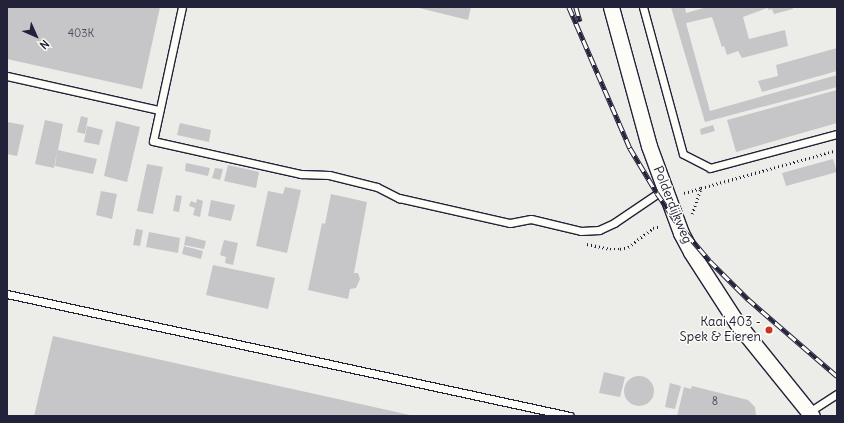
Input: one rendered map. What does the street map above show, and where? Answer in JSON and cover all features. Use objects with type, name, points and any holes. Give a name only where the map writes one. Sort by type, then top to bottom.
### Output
[{"type":"street","name":"Polderdijkweg","points":[[611,7],[649,146],[664,189],[688,245],[733,316],[811,414]]},
{"type":"lane","points":[[182,7],[153,141],[301,174],[329,175],[377,187],[399,198],[510,223],[531,219],[581,231],[599,230],[628,215],[664,189]]},
{"type":"lane","points":[[643,7],[683,154],[710,168],[837,134]]},
{"type":"lane","points":[[7,76],[159,110]]},
{"type":"lane","points":[[7,294],[570,416]]},
{"type":"lane","points":[[811,414],[837,394]]},
{"type":"path","points":[[681,194],[837,150]]},
{"type":"path","points":[[689,216],[696,207],[701,188]]},
{"type":"shaded area","points":[[7,7],[837,7],[837,416],[7,416]]},
{"type":"building","points":[[7,7],[160,7],[142,89],[7,59]]},
{"type":"building","points":[[415,7],[471,7],[468,20]]},
{"type":"building","points":[[671,7],[685,7],[686,13],[707,7],[792,7],[793,9],[774,14],[772,9],[769,10],[767,8],[743,17],[749,39],[785,30],[788,46],[742,58],[738,51],[727,55],[724,46],[722,47],[712,17],[686,23],[710,111],[837,75],[837,87],[705,122]]},
{"type":"building","points":[[837,48],[837,71],[762,92],[758,81],[778,76],[776,65]]},
{"type":"building","points":[[837,90],[837,123],[736,152],[727,120]]},
{"type":"building","points":[[81,116],[88,118],[85,134],[77,132]]},
{"type":"building","points":[[45,120],[63,124],[58,150],[97,159],[93,174],[55,166],[57,151],[54,168],[35,164]]},
{"type":"building","points":[[116,121],[140,127],[127,182],[104,176]]},
{"type":"building","points":[[7,122],[24,125],[17,156],[7,154]]},
{"type":"building","points":[[180,123],[211,130],[209,142],[177,135]]},
{"type":"building","points":[[713,125],[715,131],[701,135],[700,129]]},
{"type":"building","points":[[87,126],[103,130],[99,145],[84,142]]},
{"type":"building","points":[[833,159],[837,172],[786,186],[782,173]]},
{"type":"building","points":[[186,163],[210,168],[208,176],[185,171]]},
{"type":"building","points":[[147,164],[163,167],[153,214],[137,211]]},
{"type":"building","points":[[228,165],[259,172],[256,188],[224,181]]},
{"type":"building","points":[[215,168],[223,169],[220,180],[212,178]]},
{"type":"building","points":[[285,187],[301,190],[287,253],[256,246],[268,191],[283,194]]},
{"type":"building","points":[[101,191],[117,194],[112,219],[96,215]]},
{"type":"building","points":[[331,194],[367,202],[354,273],[358,273],[360,279],[356,288],[350,289],[348,299],[308,290],[322,223],[325,224]]},
{"type":"building","points":[[176,195],[182,196],[179,212],[173,211]]},
{"type":"building","points":[[197,199],[203,201],[200,217],[193,215],[195,208],[189,206],[191,201],[196,203]]},
{"type":"building","points":[[211,200],[235,205],[231,221],[208,216]]},
{"type":"building","points":[[136,229],[143,230],[140,246],[133,245]]},
{"type":"building","points":[[149,232],[180,238],[178,253],[146,247]]},
{"type":"building","points":[[186,236],[206,241],[204,249],[184,245]]},
{"type":"building","points":[[224,240],[238,243],[233,265],[225,263],[226,257],[220,255]]},
{"type":"building","points":[[184,246],[203,251],[201,259],[182,254]]},
{"type":"building","points":[[213,265],[275,278],[268,309],[206,295]]},
{"type":"building","points":[[53,336],[410,415],[410,416],[34,416]]},
{"type":"building","points":[[604,372],[625,377],[620,397],[599,393]]},
{"type":"building","points":[[639,376],[645,377],[653,385],[653,397],[645,405],[639,406],[633,405],[625,397],[624,391],[625,385],[633,377]]},
{"type":"building","points":[[670,383],[681,386],[675,409],[665,407]]},
{"type":"building","points":[[692,386],[748,400],[755,407],[756,416],[677,416],[684,387],[691,389]]},
{"type":"railway","points":[[569,7],[630,148],[676,221],[710,261],[748,299],[837,376]]},
{"type":"railway","points":[[576,7],[580,21]]},
{"type":"place","name":"Kaai 403 - Spek & Eieren","points":[[769,330]]}]
